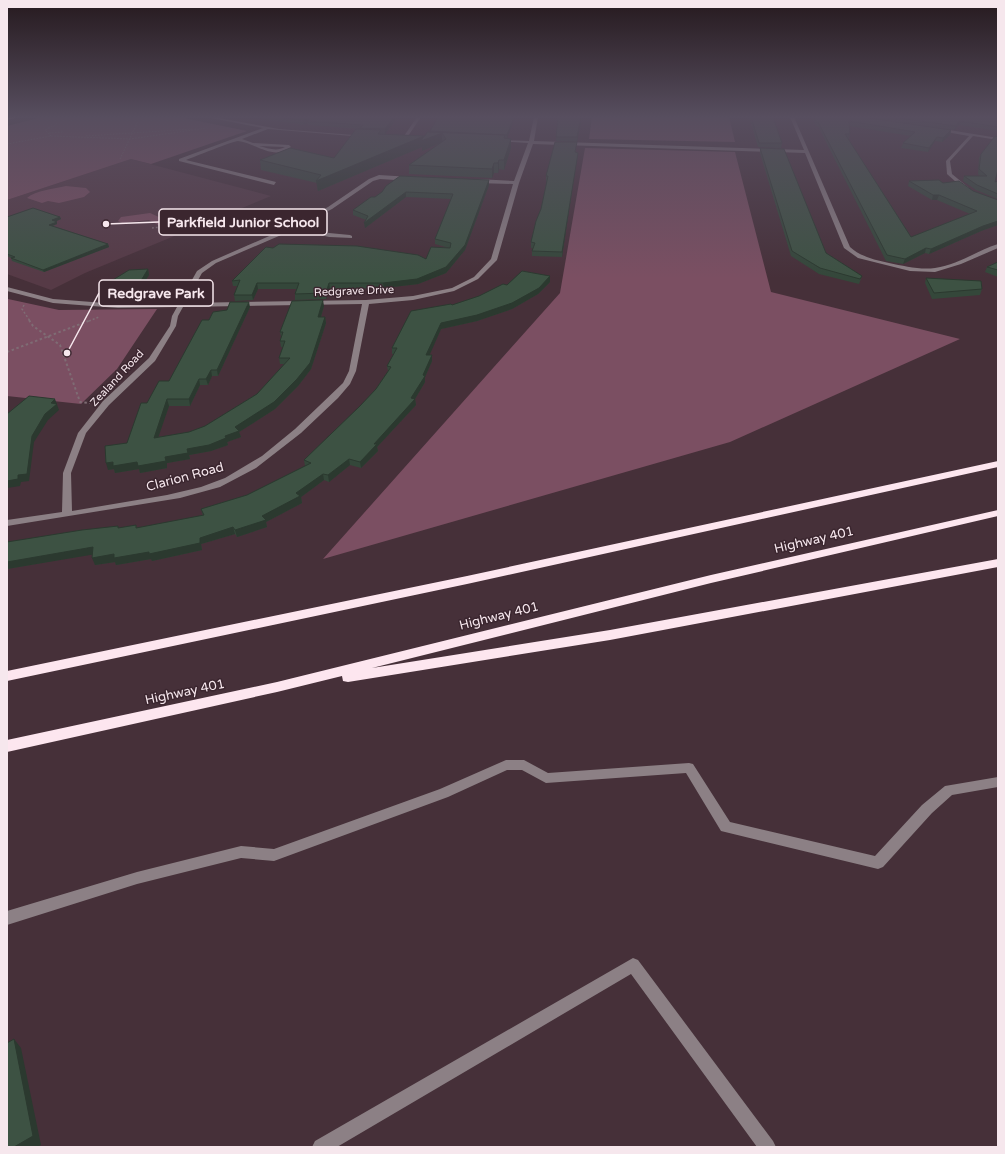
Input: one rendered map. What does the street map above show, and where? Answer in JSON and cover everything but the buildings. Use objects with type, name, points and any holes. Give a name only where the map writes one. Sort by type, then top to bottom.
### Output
[{"type":"highway","points":[[7,676],[459,582],[997,464]]},
{"type":"highway","name":"Highway 401","points":[[7,746],[277,687],[703,581],[998,513]]},
{"type":"highway","points":[[277,687],[610,635],[998,563]]},
{"type":"street","points":[[225,171],[274,183]]},
{"type":"street","name":"Redgrave Drive","points":[[7,289],[34,297],[69,303],[118,306],[366,302],[413,298],[454,289],[476,278],[494,260],[521,171]]},
{"type":"street","points":[[815,171],[847,248],[861,258],[910,269],[934,270],[945,268],[998,246]]},
{"type":"street","points":[[950,171],[950,174],[958,183],[970,192]]},
{"type":"street","name":"Zealand Road","points":[[67,514],[67,473],[76,445],[82,433],[105,405],[152,359],[173,326],[199,272],[206,266],[296,226],[340,202],[371,180],[379,177],[419,179]]},
{"type":"street","points":[[470,181],[516,183]]},
{"type":"street","points":[[296,226],[329,235],[350,236]]},
{"type":"street","name":"Clarion Road","points":[[7,523],[165,498],[215,485],[243,472],[267,458],[332,401],[345,385],[353,368],[361,334],[366,302]]},
{"type":"street","points":[[7,918],[137,878],[242,852],[274,855],[444,793],[506,765],[524,765],[546,778],[689,768],[726,827],[878,863],[927,809],[949,790],[998,782]]},
{"type":"street","points":[[322,1147],[633,965],[767,1147]]},
{"type":"path","points":[[152,228],[202,222],[219,213],[236,210],[242,210],[296,226]]},
{"type":"path","points":[[34,297],[22,307],[23,311],[33,326],[58,342],[63,349],[69,372],[80,402],[105,405]]},
{"type":"path","points":[[7,352],[50,337],[108,313],[118,306]]},
{"type":"shaded area","points":[[7,171],[95,171],[7,200]]},
{"type":"shaded area","points":[[95,171],[176,171],[271,196],[85,273],[51,290],[7,274],[7,200]]},
{"type":"shaded area","points":[[581,171],[740,171],[771,292],[960,339],[730,442],[323,559],[560,293]]},
{"type":"shaded area","points":[[66,186],[86,188],[90,192],[84,197],[59,203],[48,201],[42,203],[27,198],[40,191]]},
{"type":"shaded area","points":[[150,213],[170,222],[160,226],[149,220],[122,223],[118,221],[121,217]]},
{"type":"shaded area","points":[[8,299],[59,310],[157,309],[117,369],[81,404],[7,396]]},
{"type":"place","name":"Parkfield Junior School","points":[[106,224]]},
{"type":"place","name":"Redgrave Park","points":[[67,353]]}]
